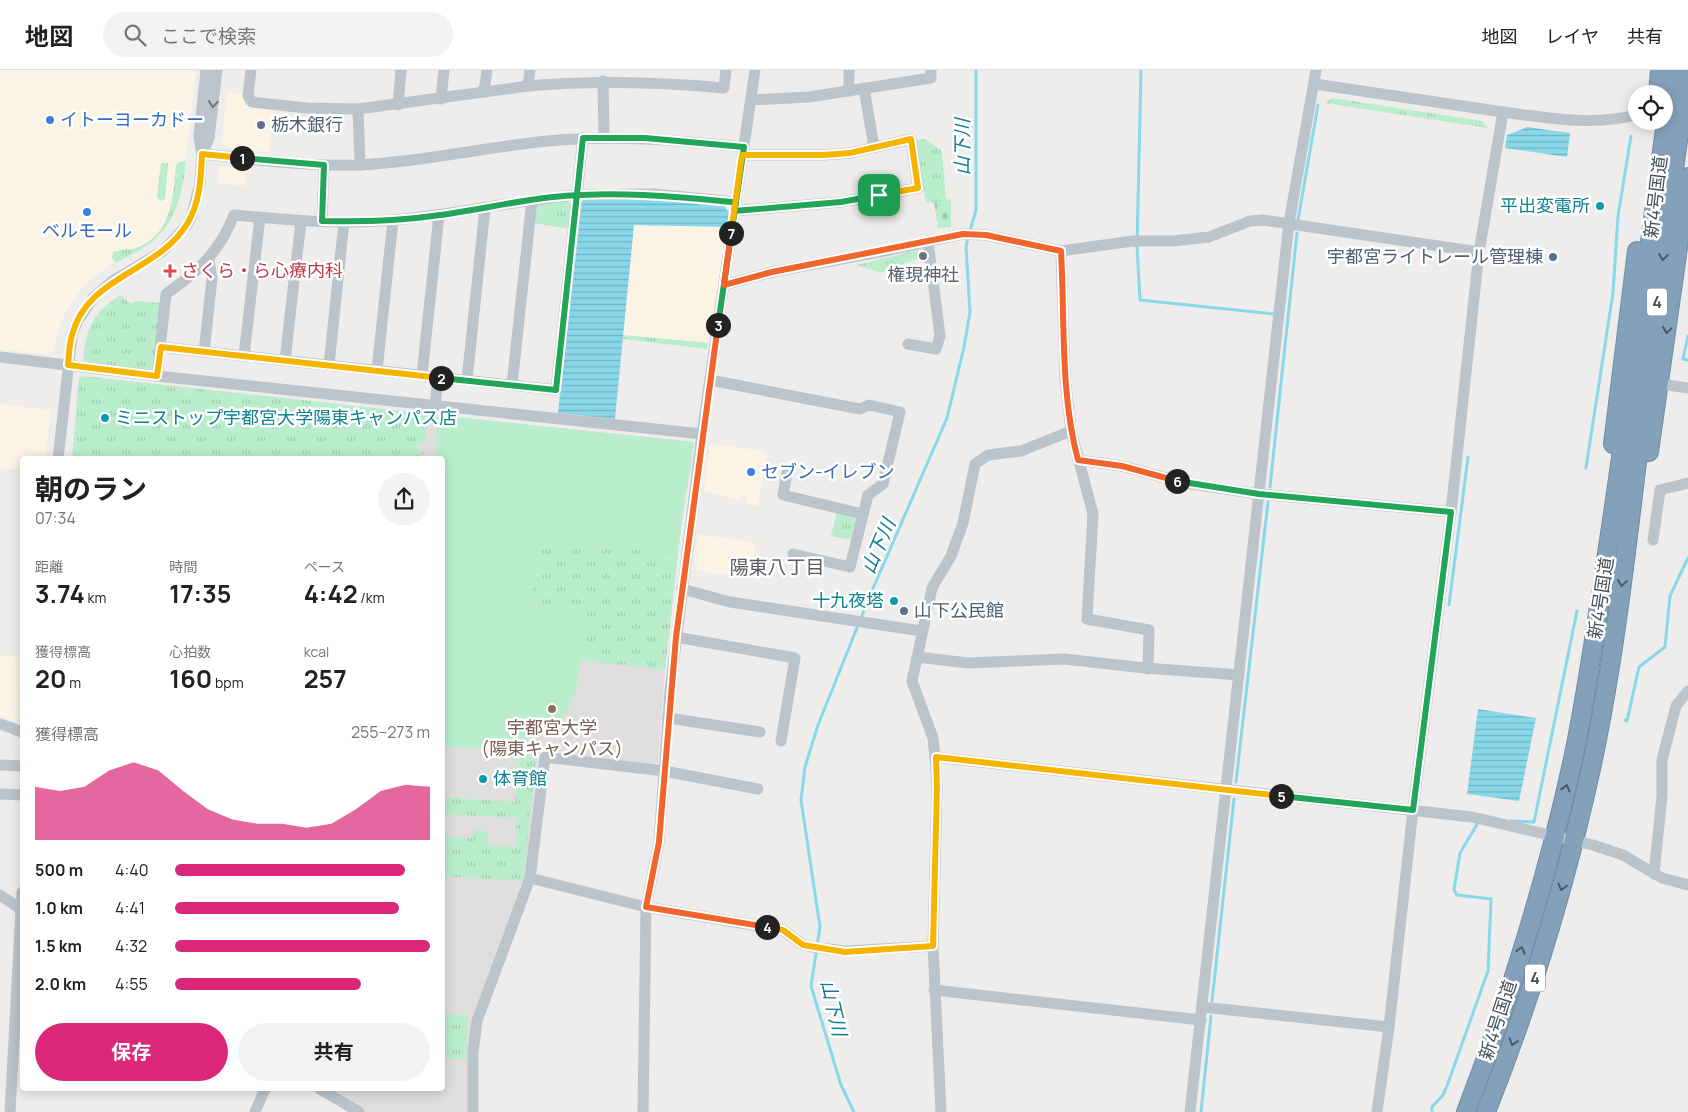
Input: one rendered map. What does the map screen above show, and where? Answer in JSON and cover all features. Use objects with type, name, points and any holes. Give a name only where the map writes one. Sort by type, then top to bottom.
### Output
[{"type":"highway","points":[[1659,85],[1660,70]]},
{"type":"highway","name":"新4号国道","points":[[1466,1112],[1509,989],[1554,835],[1573,759],[1628,418],[1673,70]]},
{"type":"highway","name":"新4号国道","points":[[1486,1112],[1529,998],[1574,840],[1609,677],[1629,535],[1688,70]]},
{"type":"highway","points":[[1610,532],[1610,475],[1616,415],[1653,130]]},
{"type":"highway","points":[[1629,535],[1640,499],[1660,384],[1688,177]]},
{"type":"street","points":[[58,456],[68,365],[72,335],[76,322],[94,297],[111,282],[163,251],[187,225],[198,194],[202,154],[199,137],[206,70]]},
{"type":"street","points":[[202,154],[209,138],[217,70]]},
{"type":"street","points":[[251,70],[248,96],[252,102],[306,108],[358,109],[528,86],[602,81],[654,82],[724,88],[726,70]]},
{"type":"street","points":[[398,105],[401,70]]},
{"type":"street","points":[[440,99],[444,70]]},
{"type":"street","points":[[484,92],[487,70]]},
{"type":"street","points":[[528,86],[530,70]]},
{"type":"street","points":[[643,1112],[646,907],[659,842],[676,637],[702,434],[755,70]]},
{"type":"street","points":[[849,91],[850,70]]},
{"type":"street","points":[[751,100],[809,97],[931,78],[931,70]]},
{"type":"street","points":[[1190,1112],[1259,494],[1285,222],[1315,84],[1316,70]]},
{"type":"street","points":[[602,81],[604,137]]},
{"type":"street","points":[[1315,84],[1583,122],[1628,117]]},
{"type":"street","points":[[864,88],[874,147]]},
{"type":"street","points":[[358,109],[360,165]]},
{"type":"street","points":[[1377,1112],[1389,1027],[1413,810],[1451,512],[1479,252],[1503,112]]},
{"type":"street","points":[[157,376],[166,294],[192,276],[209,260],[227,234],[234,215],[300,221],[393,220],[577,195],[654,194],[735,207],[841,202],[918,188],[911,139],[850,153],[823,155],[743,151],[689,141],[604,137],[504,146],[422,159],[360,165],[324,165],[202,154]]},
{"type":"street","points":[[161,347],[556,390],[583,138]]},
{"type":"street","points":[[322,221],[324,165]]},
{"type":"street","points":[[512,385],[532,200]]},
{"type":"street","points":[[467,380],[486,208]]},
{"type":"street","points":[[422,375],[439,215]]},
{"type":"street","points":[[244,356],[260,217]]},
{"type":"street","points":[[377,370],[393,220]]},
{"type":"street","points":[[285,360],[300,221]]},
{"type":"street","points":[[329,365],[344,222]]},
{"type":"street","points":[[724,285],[772,272],[963,234],[978,235],[1061,251],[1138,242],[1209,237],[1250,222],[1285,222],[1479,252]]},
{"type":"street","points":[[908,344],[936,349],[940,336],[928,242]]},
{"type":"street","points":[[1061,251],[1065,378],[1070,431],[1093,514],[1087,620],[1149,630],[1148,668]]},
{"type":"street","points":[[204,352],[212,279],[209,260]]},
{"type":"street","points":[[0,357],[157,376],[702,434]]},
{"type":"street","points":[[436,406],[438,378]]},
{"type":"street","points":[[710,380],[860,409],[869,405],[900,412],[883,484],[868,495],[850,567],[793,554]]},
{"type":"street","points":[[1660,384],[1688,388]]},
{"type":"street","points":[[941,1112],[933,946],[936,757],[933,738],[912,681],[932,588],[950,556],[963,523],[975,464],[988,455],[1021,451],[1070,431]]},
{"type":"street","points":[[1078,460],[1122,466],[1185,483],[1259,494],[1451,512]]},
{"type":"street","points":[[787,473],[783,495],[864,514]]},
{"type":"street","points":[[1653,540],[1660,490],[1688,484]]},
{"type":"street","points":[[682,589],[730,602],[922,631]]},
{"type":"street","points":[[676,637],[795,658],[781,741]]},
{"type":"street","points":[[917,657],[968,663],[1064,659],[1239,675]]},
{"type":"street","points":[[1654,874],[1662,796],[1662,760],[1676,706],[1688,691]]},
{"type":"street","points":[[668,718],[760,732]]},
{"type":"street","points":[[0,724],[20,731]]},
{"type":"street","points":[[473,1112],[473,1052],[477,1021],[530,878],[545,757],[664,771],[758,789]]},
{"type":"street","points":[[936,757],[1472,817],[1574,840],[1622,855],[1654,874],[1688,885]]},
{"type":"street","points":[[0,765],[20,766]]},
{"type":"street","points":[[0,794],[20,795]]},
{"type":"street","points":[[530,878],[646,907],[783,930],[803,945],[812,947],[839,951],[933,946]]},
{"type":"street","points":[[0,895],[20,909]]},
{"type":"street","points":[[10,1112],[20,944]]},
{"type":"street","points":[[934,990],[1201,1020]]},
{"type":"street","points":[[1202,1007],[1389,1027]]},
{"type":"street","points":[[255,1112],[264,1091]]},
{"type":"street","points":[[323,1091],[359,1112]]},
{"type":"shaded area","name":"ベルモール","points":[[0,70],[196,70],[182,189],[169,221],[158,236],[147,245],[110,265],[86,283],[68,308],[60,324],[54,350],[48,354],[0,349]]},
{"type":"shaded area","points":[[227,93],[244,95],[244,105],[273,108],[269,152],[227,148],[222,141]]},
{"type":"shaded area","points":[[220,166],[246,168],[245,186],[218,183]]},
{"type":"shaded area","points":[[634,225],[727,227],[708,343],[623,335]]},
{"type":"shaded area","name":"宇都宮大学 (陽東キャンパス)","points":[[79,378],[694,442],[689,481],[683,506],[665,670],[658,762],[651,766],[539,749],[525,884],[478,1008],[471,1112],[365,1112],[328,1091],[445,1091],[445,456],[72,456]]},
{"type":"shaded area","points":[[0,404],[51,410],[45,456],[20,456],[20,470],[0,468]]},
{"type":"shaded area","points":[[710,443],[767,452],[758,506],[747,504],[748,496],[743,494],[738,500],[704,491]]},
{"type":"shaded area","points":[[698,534],[756,543],[750,576],[711,573],[694,568]]},
{"type":"shaded area","points":[[0,655],[20,657],[17,722],[0,716]]},
{"type":"green space","points":[[1332,98],[1482,121],[1488,128],[1325,103]]},
{"type":"green space","points":[[925,139],[942,151],[946,201],[926,203],[916,141]]},
{"type":"green space","points":[[186,161],[175,211],[165,228],[149,244],[116,263],[112,258],[113,252],[139,247],[158,232],[169,212],[172,201],[176,166],[179,162]]},
{"type":"green space","points":[[161,163],[168,163],[168,166],[165,199],[160,201],[157,197]]},
{"type":"green space","points":[[951,199],[951,227],[938,228],[934,202]]},
{"type":"green space","points":[[568,200],[572,206],[570,229],[534,223],[536,206],[540,202]]},
{"type":"green space","points":[[918,250],[919,258],[881,273],[857,265]]},
{"type":"green space","points":[[121,295],[130,304],[136,301],[161,303],[154,366],[151,370],[87,363],[83,359],[86,339],[93,322],[104,307]]},
{"type":"green space","points":[[623,335],[708,343],[707,349],[623,339]]},
{"type":"green space","points":[[83,376],[421,413],[427,419],[425,444],[418,444],[417,452],[424,452],[423,456],[72,456],[79,378]]},
{"type":"green space","points":[[445,416],[694,442],[678,554],[537,540],[530,608],[584,615],[582,652],[576,688],[568,709],[556,724],[541,735],[523,743],[504,747],[445,747],[445,456],[436,456],[437,420]]},
{"type":"green space","points":[[837,512],[854,515],[857,520],[852,540],[831,536]]},
{"type":"green space","points":[[537,540],[678,554],[665,670],[580,660],[584,615],[530,608]]},
{"type":"green space","points":[[512,754],[537,756],[523,881],[445,876],[445,836],[472,838],[473,830],[488,831],[487,845],[515,847],[517,818],[445,814],[445,797],[515,802],[518,761],[512,760]]},
{"type":"green space","points":[[445,1014],[468,1015],[466,1060],[445,1058]]},
{"type":"water","points":[[1527,127],[1570,133],[1567,157],[1505,148],[1507,135]]},
{"type":"water","points":[[586,198],[648,199],[725,207],[729,213],[727,227],[634,225],[615,419],[558,413],[582,202]]},
{"type":"water","points":[[1478,709],[1536,718],[1519,801],[1467,794]]},
{"type":"waterway","name":"山下川","points":[[970,231],[976,210],[976,70]]},
{"type":"waterway","points":[[1141,70],[1137,246],[1140,300],[1275,314]]},
{"type":"waterway","points":[[1298,220],[1318,105]]},
{"type":"waterway","points":[[1586,468],[1613,293],[1618,216],[1631,136]]},
{"type":"waterway","points":[[1270,487],[1297,233]]},
{"type":"waterway","name":"山下川","points":[[854,1112],[841,1085],[811,986],[820,927],[801,800],[805,767],[818,725],[871,593],[947,418],[964,347],[970,312],[966,247],[968,237]]},
{"type":"waterway","points":[[1688,336],[1683,359],[1688,360]]},
{"type":"waterway","points":[[1449,605],[1468,457]]},
{"type":"waterway","points":[[1236,782],[1268,502]]},
{"type":"waterway","points":[[1625,720],[1627,721],[1639,667],[1665,647],[1670,596],[1688,558]]},
{"type":"waterway","points":[[1511,821],[1534,822],[1577,611]]},
{"type":"waterway","points":[[1212,1001],[1234,799]]},
{"type":"waterway","points":[[1432,1112],[1432,1107],[1443,1095],[1447,1086],[1488,971],[1491,899],[1457,895],[1454,890],[1460,853],[1479,821]]},
{"type":"waterway","points":[[1201,1112],[1211,1016]]},
{"type":"place","name":"イトーヨーカドー","points":[[50,120]]},
{"type":"place","name":"栃木銀行","points":[[261,125]]},
{"type":"place","name":"平出変電所","points":[[1600,206]]},
{"type":"place","name":"ベルモール","points":[[87,212]]},
{"type":"place","name":"権現神社","points":[[923,256]]},
{"type":"place","name":"宇都宮ライトレール管理棟","points":[[1553,257]]},
{"type":"place","name":"さくら・ら心療内科","points":[[170,271]]},
{"type":"place","name":"ミニストップ宇都宮大学陽東キャンパス店","points":[[105,418]]},
{"type":"place","name":"セブン-イレブン","points":[[751,472]]},
{"type":"place","name":"十九夜塔","points":[[894,601]]},
{"type":"place","name":"山下公民館","points":[[904,611]]},
{"type":"place","name":"宇都宮大学 (陽東キャンパス)","points":[[552,709]]},
{"type":"place","name":"体育館","points":[[483,779]]},
{"type":"district","name":"陽東八丁目","points":[[777,567]]},
{"type":"route","points":[[879,195],[841,202],[734,211],[736,202],[732,202],[654,194],[577,195],[416,218],[369,222],[322,221],[324,165],[202,154],[196,204],[187,225],[163,251],[111,282],[94,297],[76,322],[72,335],[68,365],[157,376],[161,347],[556,390],[577,195],[580,169],[583,138],[645,138],[744,147],[742,155],[734,211],[724,285],[702,434],[670,691],[659,842],[646,907],[783,930],[803,945],[845,952],[933,946],[936,757],[1413,810],[1451,512],[1259,494],[1185,483],[1122,466],[1078,460],[1070,431],[1065,378],[1064,298],[1061,251],[986,235],[963,234],[772,272],[724,285],[734,211],[736,202],[742,155],[850,153],[911,139],[918,188],[879,195]]}]
